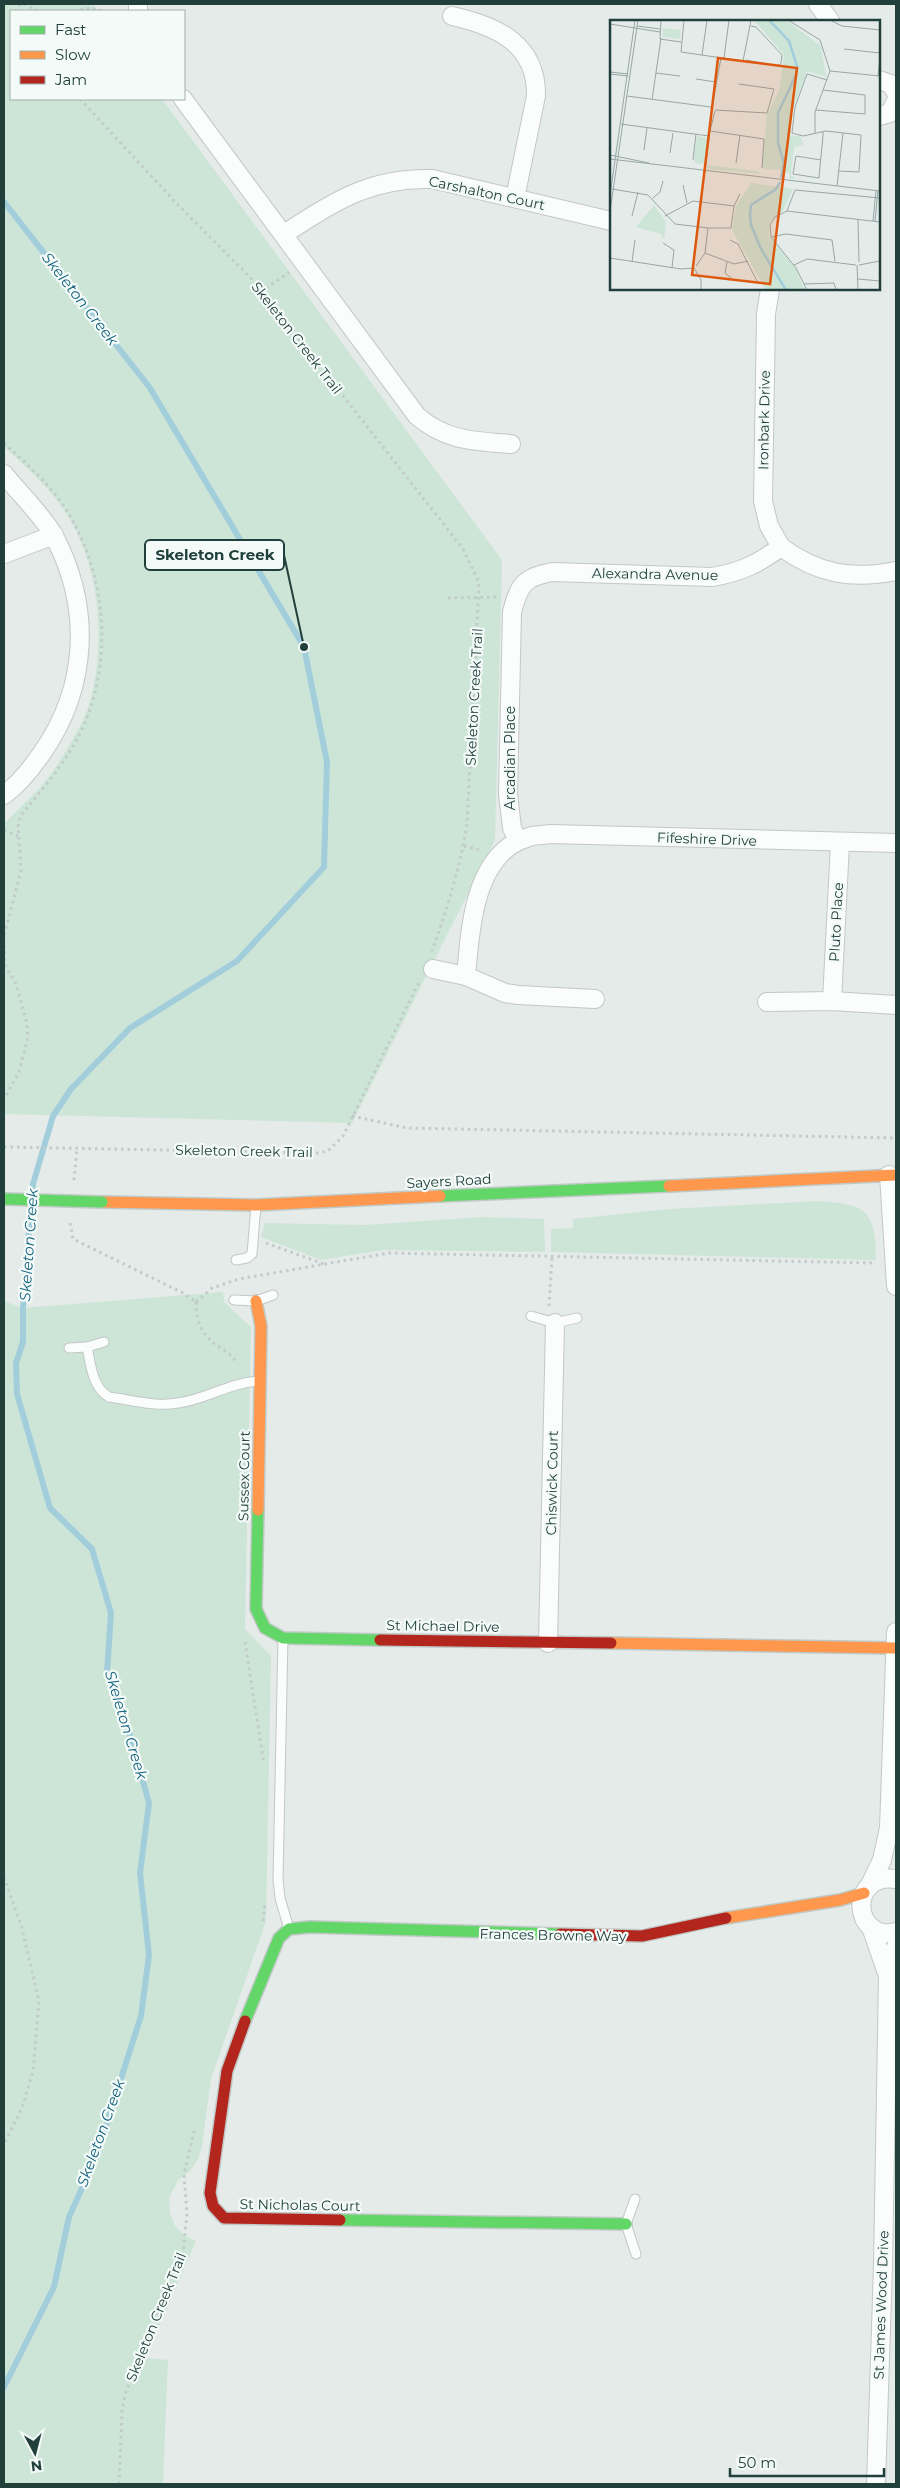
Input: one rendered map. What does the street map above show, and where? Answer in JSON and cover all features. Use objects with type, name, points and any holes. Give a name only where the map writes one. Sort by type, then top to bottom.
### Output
[{"type":"street","points":[[818,4],[829,20]]},
{"type":"street","points":[[452,16],[476,21],[512,40],[532,64],[536,82],[536,96],[515,198]]},
{"type":"street","points":[[184,100],[417,416],[430,428],[448,436],[511,444]]},
{"type":"street","points":[[880,116],[890,113],[896,101]]},
{"type":"street","name":"Carshalton Court","points":[[284,234],[337,200],[362,188],[389,181],[432,179],[610,221]]},
{"type":"street","name":"Ironbark Drive","points":[[770,290],[766,314],[763,501],[769,526],[781,547]]},
{"type":"street","points":[[4,474],[54,535],[68,568],[76,596],[80,627],[79,668],[69,702],[54,736],[27,773],[4,795]]},
{"type":"street","points":[[4,554],[54,535]]},
{"type":"street","points":[[781,547],[805,564],[820,570],[865,574],[896,571]]},
{"type":"street","name":"Alexandra Avenue","points":[[519,590],[534,575],[552,572],[712,577],[737,572],[756,564],[781,547]]},
{"type":"street","name":"Arcadian Place","points":[[518,841],[512,828],[508,794],[512,612],[519,590]]},
{"type":"street","name":"Fifeshire Drive","points":[[518,841],[532,836],[551,834],[896,844]]},
{"type":"street","points":[[466,976],[471,919],[484,880],[508,846],[518,841]]},
{"type":"street","name":"Pluto Place","points":[[832,1001],[840,843]]},
{"type":"street","points":[[428,968],[466,976],[505,992],[518,995],[595,999]]},
{"type":"street","points":[[767,1002],[832,1001],[896,1005]]},
{"type":"street","points":[[893,1175],[896,1286]]},
{"type":"street","name":"Sayers Road","points":[[4,1200],[256,1205],[893,1175]]},
{"type":"street","name":"Sussex Court","points":[[256,1301],[261,1326],[262,1381],[256,1609],[258,1620],[265,1630],[283,1638]]},
{"type":"street","name":"Chiswick Court","points":[[548,1643],[552,1322]]},
{"type":"street","name":"St Michael Drive","points":[[283,1638],[548,1643],[896,1640]]},
{"type":"street","points":[[866,1890],[882,1860],[889,1828],[896,1640]]},
{"type":"street","points":[[889,1828],[896,1861]]},
{"type":"street","points":[[866,1890],[882,1879],[896,1879]]},
{"type":"street","name":"Frances Browne Way","points":[[814,1905],[866,1890]]},
{"type":"street","name":"St James Wood Drive","points":[[866,1890],[861,1907],[888,1976]]},
{"type":"street","name":"Frances Browne Way","points":[[289,1929],[310,1927],[642,1936],[703,1922],[784,1907],[814,1905],[840,1908],[884,1933],[896,1932]]},
{"type":"street","name":"St Nicholas Court","points":[[289,1929],[279,1938],[242,2028],[227,2071],[210,2193],[213,2206],[224,2218],[626,2224]]},
{"type":"street","name":"St James Wood Drive","points":[[876,2484],[890,2218],[888,1976],[896,1947]]},
{"type":"lane","points":[[236,1260],[248,1258],[252,1254],[255,1237],[256,1205]]},
{"type":"lane","points":[[234,1300],[256,1301],[273,1295]]},
{"type":"lane","points":[[531,1316],[552,1322],[577,1318]]},
{"type":"lane","points":[[69,1348],[87,1347],[104,1342]]},
{"type":"lane","points":[[87,1347],[95,1382],[101,1392],[109,1397],[177,1404],[204,1397],[242,1382],[262,1381]]},
{"type":"lane","points":[[283,1638],[278,1879],[280,1898],[289,1929]]},
{"type":"lane","points":[[635,2199],[626,2224],[636,2254]]},
{"type":"path","points":[[24,4],[37,10]]},
{"type":"path","points":[[79,10],[90,8],[99,10]]},
{"type":"path","name":"Skeleton Creek Trail","points":[[4,1146],[318,1153],[328,1151],[343,1136],[428,968],[446,913],[464,846],[467,824],[479,582],[463,549],[261,292],[81,100]]},
{"type":"path","points":[[261,292],[303,263]]},
{"type":"path","points":[[448,598],[478,598],[519,590]]},
{"type":"path","points":[[4,830],[18,836]]},
{"type":"path","points":[[352,1116],[408,1128],[896,1138]]},
{"type":"path","points":[[73,1185],[77,1148]]},
{"type":"path","points":[[70,1221],[73,1240],[183,1293],[196,1302],[204,1293],[222,1284],[389,1253],[894,1263]]},
{"type":"path","points":[[255,1237],[324,1264]]},
{"type":"path","points":[[552,1257],[552,1322]]},
{"type":"path","points":[[4,1877],[22,1928],[39,2002],[33,2070],[22,2108],[4,2144]]},
{"type":"path","name":"Skeleton Creek Trail","points":[[119,2484],[122,2410],[125,2394],[183,2252],[187,2214],[184,2175],[194,2130]]},
{"type":"green space","points":[[4,4],[92,4],[96,10],[10,10],[10,100],[163,100],[502,560],[495,840],[352,1123],[4,1114],[4,824],[48,778],[82,722],[88,708],[94,684],[99,633],[93,580],[86,555],[76,531],[64,510],[51,493],[4,447]]},
{"type":"green space","points":[[817,1201],[846,1204],[864,1213],[870,1220],[874,1230],[876,1260],[551,1252],[551,1229],[573,1228],[573,1219],[669,1209]]},
{"type":"green space","points":[[482,1217],[544,1219],[545,1252],[383,1250],[321,1260],[261,1237],[265,1223],[364,1225]]},
{"type":"green space","points":[[223,1292],[224,1302],[251,1327],[245,1629],[271,1656],[266,1921],[211,2079],[202,2146],[198,2159],[190,2171],[178,2180],[169,2198],[170,2213],[175,2226],[185,2236],[196,2241],[145,2358],[168,2360],[163,2484],[4,2484],[4,1301],[23,1308]]},
{"type":"waterway","name":"Skeleton Creek","points":[[4,202],[150,388],[304,647],[327,762],[324,867],[237,961],[130,1028],[71,1089],[53,1116],[33,1184],[32,1195]]},
{"type":"waterway","name":"Skeleton Creek","points":[[4,2387],[54,2287],[69,2217],[96,2157],[141,2016],[149,1955],[140,1873],[149,1803],[129,1732],[107,1672],[111,1613],[92,1549],[50,1508],[17,1394],[16,1363],[23,1342],[23,1308],[31,1205]]},
{"type":"traffic: fast","points":[[440,1196],[669,1186]]},
{"type":"traffic: fast","points":[[4,1199],[102,1202]]},
{"type":"traffic: fast","points":[[258,1510],[256,1609],[265,1628],[283,1638],[380,1640]]},
{"type":"traffic: fast","points":[[245,2021],[279,1938],[289,1929],[310,1927],[560,1934]]},
{"type":"traffic: fast","points":[[340,2220],[626,2224]]},
{"type":"traffic: slow","points":[[669,1186],[896,1175]]},
{"type":"traffic: slow","points":[[102,1202],[256,1205],[440,1196]]},
{"type":"traffic: slow","points":[[256,1301],[261,1326],[258,1510]]},
{"type":"traffic: slow","points":[[611,1643],[895,1648]]},
{"type":"traffic: slow","points":[[726,1918],[840,1900],[864,1893]]},
{"type":"traffic: jam","points":[[380,1640],[611,1643]]},
{"type":"traffic: jam","points":[[560,1934],[642,1936],[726,1918]]},
{"type":"traffic: jam","points":[[245,2021],[227,2071],[210,2193],[213,2206],[224,2218],[340,2220]]},
{"type":"place","name":"Skeleton Creek","points":[[304,647]]}]
